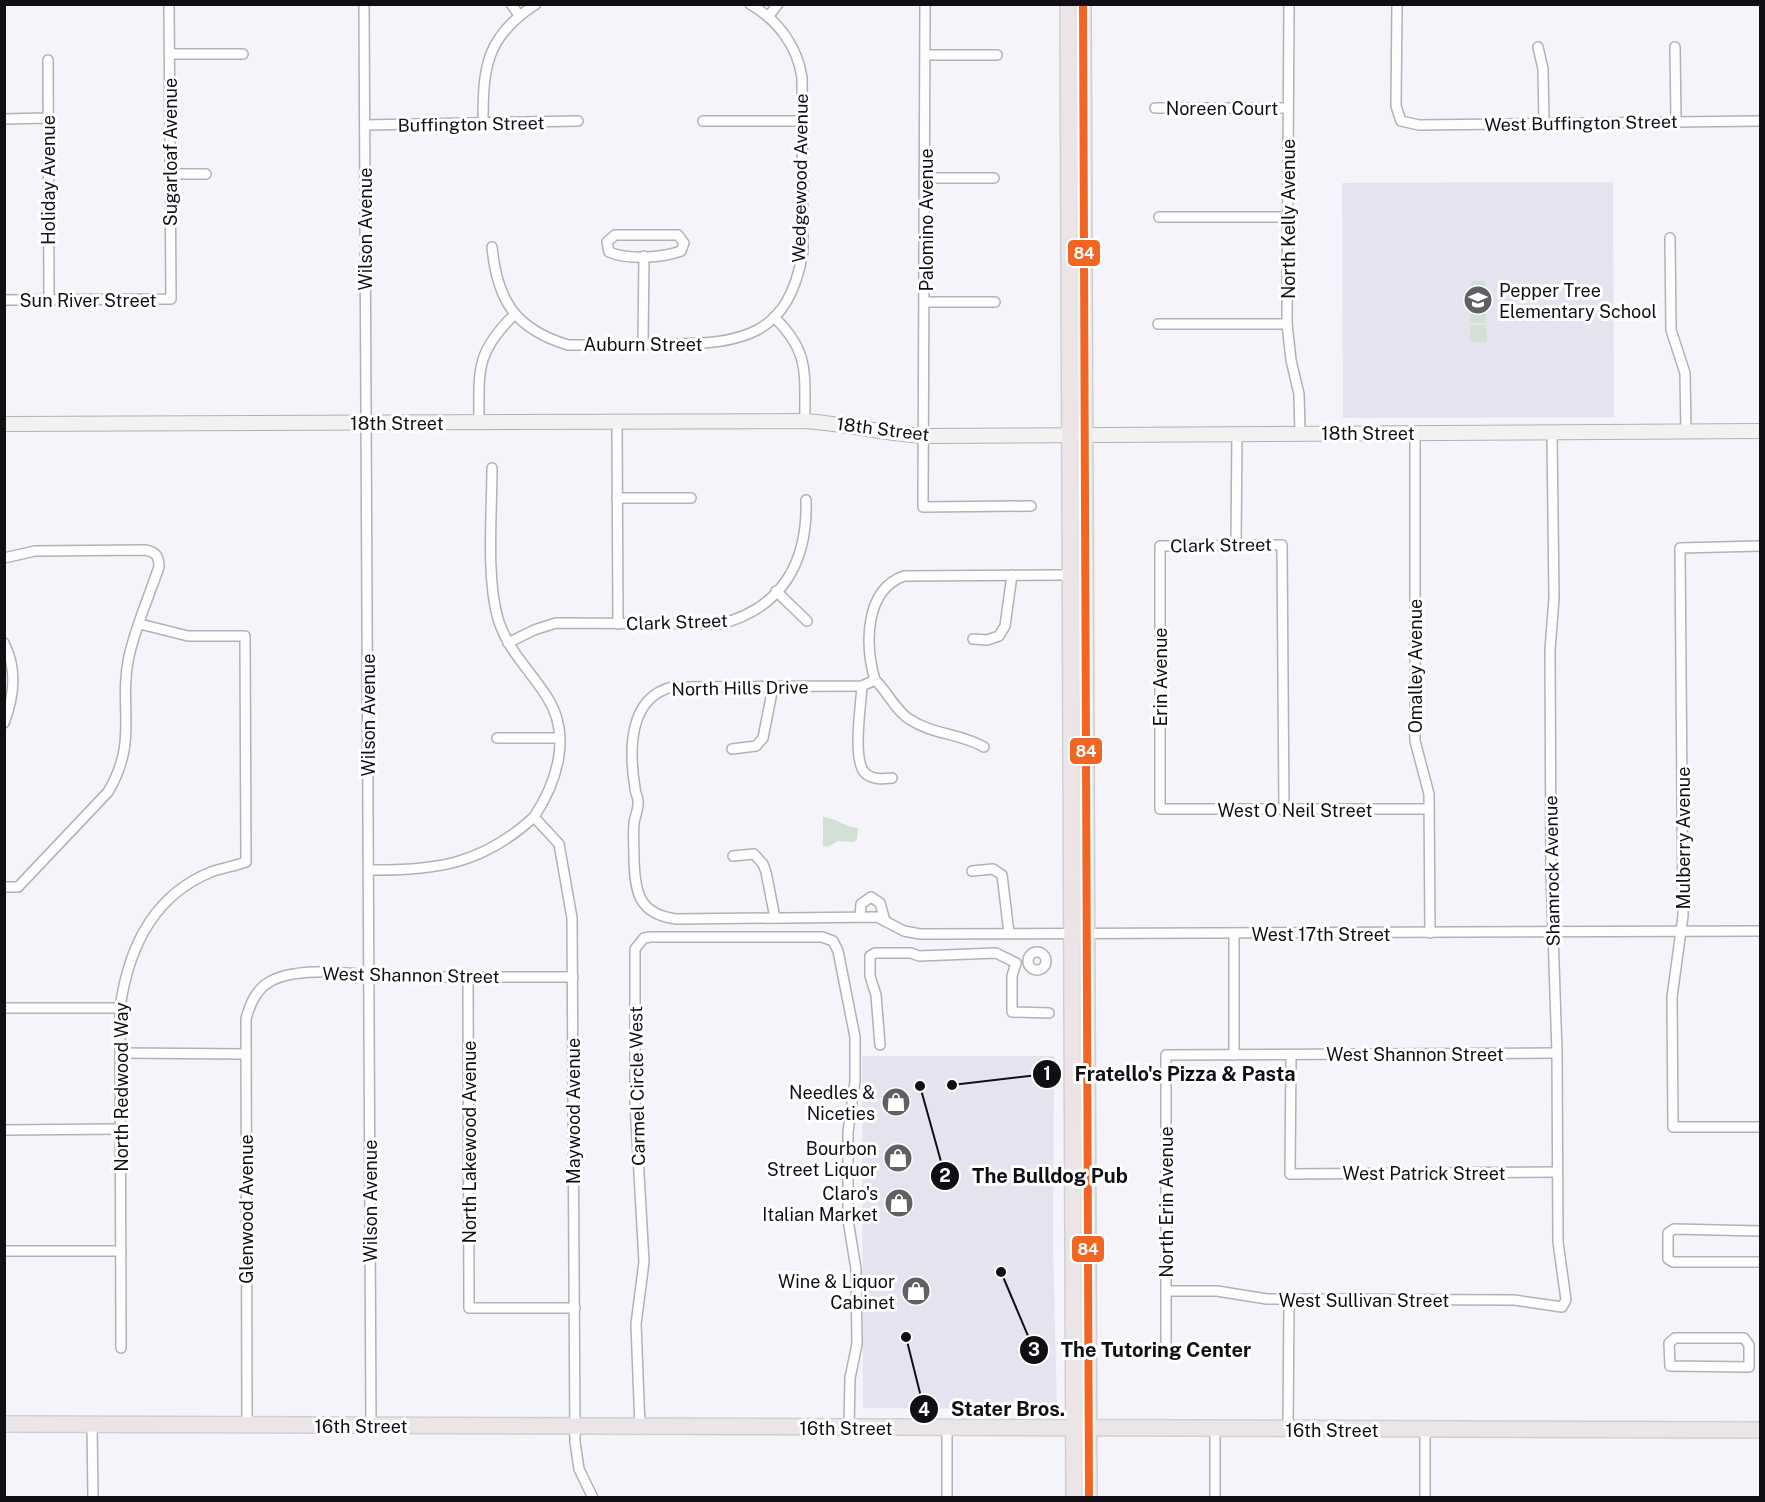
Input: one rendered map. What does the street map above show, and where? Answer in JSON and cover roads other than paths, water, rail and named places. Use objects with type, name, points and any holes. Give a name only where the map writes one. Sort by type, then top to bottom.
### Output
[{"type":"main road","points":[[1068,4],[1078,436],[1070,575],[1080,934]]},
{"type":"main road","points":[[1083,4],[1078,436],[1079,1168],[1082,1429],[1089,1497]]},
{"type":"main road","name":"18th Street","points":[[4,424],[805,421],[846,425],[888,434],[1078,436],[1236,433],[1552,434],[1761,431]]},
{"type":"main road","name":"16th Street","points":[[4,1424],[1215,1430],[1761,1430]]},
{"type":"main road","points":[[1074,1497],[1082,1429]]},
{"type":"street","name":"Sugarloaf Avenue","points":[[169,4],[171,299]]},
{"type":"street","name":"Wilson Avenue","points":[[364,4],[371,1426]]},
{"type":"street","points":[[511,4],[519,15]]},
{"type":"street","points":[[483,124],[485,67],[502,34],[519,15],[536,4]]},
{"type":"street","name":"Wedgewood Avenue","points":[[750,4],[768,17],[787,36],[796,54],[802,77],[803,251],[800,271],[793,287],[774,317]]},
{"type":"street","points":[[768,17],[778,4]]},
{"type":"street","name":"Palomino Avenue","points":[[925,4],[926,302],[923,507],[1031,506]]},
{"type":"street","name":"North Kelly Avenue","points":[[1289,4],[1287,324],[1290,360],[1299,394],[1300,433]]},
{"type":"street","name":"West Buffington Street","points":[[1397,4],[1396,106],[1401,121],[1419,124],[1761,121]]},
{"type":"street","points":[[1538,47],[1543,69],[1544,124]]},
{"type":"street","points":[[1675,47],[1676,122]]},
{"type":"street","points":[[170,54],[243,54]]},
{"type":"street","points":[[926,55],[997,55]]},
{"type":"street","name":"Holiday Avenue","points":[[48,60],[49,300]]},
{"type":"street","name":"Noreen Court","points":[[1155,108],[1288,108]]},
{"type":"street","points":[[4,119],[47,118]]},
{"type":"street","points":[[704,121],[802,121]]},
{"type":"street","name":"Buffington Street","points":[[365,125],[578,122]]},
{"type":"street","points":[[170,174],[206,174]]},
{"type":"street","points":[[926,178],[994,178]]},
{"type":"street","points":[[1159,217],[1289,217]]},
{"type":"street","points":[[615,235],[678,235],[683,239],[681,252],[644,256],[609,252],[608,242],[615,235]]},
{"type":"street","points":[[1670,238],[1671,330],[1685,373],[1686,432]]},
{"type":"street","points":[[479,422],[479,374],[484,353],[492,336],[514,315],[494,275],[492,247]]},
{"type":"street","points":[[643,344],[644,256]]},
{"type":"street","name":"Sun River Street","points":[[4,300],[171,299]]},
{"type":"street","points":[[926,302],[995,302]]},
{"type":"street","name":"Auburn Street","points":[[514,315],[547,339],[568,345],[731,341],[746,336],[774,317]]},
{"type":"street","points":[[774,317],[798,345],[803,360],[805,421]]},
{"type":"street","points":[[1158,324],[1287,324]]},
{"type":"street","points":[[617,423],[618,624]]},
{"type":"street","points":[[1236,433],[1236,544]]},
{"type":"street","name":"Omalley Avenue","points":[[1415,434],[1415,741],[1429,794],[1431,933]]},
{"type":"street","name":"Shamrock Avenue","points":[[1552,434],[1554,598],[1550,702],[1558,1242],[1566,1291],[1562,1307]]},
{"type":"street","points":[[369,870],[405,870],[460,862],[498,846],[534,817],[555,780],[560,738],[547,698],[507,643],[493,598],[492,468]]},
{"type":"street","points":[[617,498],[691,498]]},
{"type":"street","name":"Clark Street","points":[[507,643],[534,630],[556,623],[720,624],[743,618],[792,575],[800,558],[807,525],[806,500]]},
{"type":"street","name":"Clark Street","points":[[1160,546],[1282,544],[1284,811]]},
{"type":"street","name":"Erin Avenue","points":[[1160,546],[1160,808]]},
{"type":"street","name":"Mulberry Avenue","points":[[1761,546],[1680,548],[1683,932],[1672,997],[1673,1126],[1761,1126]]},
{"type":"street","points":[[4,558],[35,551],[145,550],[153,552],[159,558],[159,567],[129,656],[126,745],[118,775],[108,792],[18,887],[4,887]]},
{"type":"street","points":[[973,639],[987,640],[999,636],[1005,626],[1012,575]]},
{"type":"street","points":[[984,747],[967,737],[935,732],[919,725],[894,705],[875,680],[872,671],[872,616],[880,592],[904,576],[1070,575]]},
{"type":"street","points":[[776,591],[807,621]]},
{"type":"street","name":"North Redwood Way","points":[[121,1348],[120,1008],[129,961],[139,936],[184,887],[210,872],[246,862],[245,636],[188,636],[140,624]]},
{"type":"street","points":[[4,643],[13,676],[11,704],[4,723]]},
{"type":"street","name":"North Hills Drive","points":[[826,917],[676,919],[659,915],[640,900],[636,889],[634,827],[639,804],[634,779],[635,723],[640,710],[652,696],[672,687],[862,686],[875,680]]},
{"type":"street","points":[[862,686],[858,761],[866,774],[878,779],[892,778]]},
{"type":"street","points":[[732,749],[756,746],[763,738],[772,687]]},
{"type":"street","points":[[497,738],[560,738]]},
{"type":"street","name":"West O Neil Street","points":[[1160,808],[1284,811],[1429,809]]},
{"type":"street","name":"Maywood Avenue","points":[[534,817],[554,836],[564,861],[572,918],[575,1427],[579,1469],[592,1497]]},
{"type":"street","points":[[733,856],[754,854],[763,864],[775,918]]},
{"type":"street","points":[[972,871],[993,869],[1002,874],[1009,933]]},
{"type":"street","points":[[860,917],[861,904],[871,897],[880,903],[885,921]]},
{"type":"street","name":"West 17th Street","points":[[826,917],[877,917],[904,931],[920,934],[1761,931]]},
{"type":"street","points":[[1028,962],[1031,968],[1041,969],[1046,960],[1039,952],[1041,932]]},
{"type":"street","points":[[1234,934],[1234,1055]]},
{"type":"street","name":"Carmel Circle West","points":[[640,1427],[636,1324],[644,1263],[635,1103],[635,949],[644,938],[651,937],[795,936],[822,937],[833,941],[838,951],[855,1037],[855,1081],[848,1132],[848,1220],[856,1269],[857,1344],[850,1378],[849,1428]]},
{"type":"street","points":[[1028,962],[1032,953],[1039,952]]},
{"type":"street","points":[[880,1045],[876,995],[869,966],[870,956],[875,953],[911,953],[929,956],[996,953],[1016,963],[1028,962]]},
{"type":"street","points":[[1016,963],[1012,976],[1012,1012],[1049,1012]]},
{"type":"street","name":"West Shannon Street","points":[[256,994],[269,982],[296,974],[573,977]]},
{"type":"street","name":"North Lakewood Avenue","points":[[468,977],[469,1308],[575,1308]]},
{"type":"street","name":"Glenwood Avenue","points":[[247,1426],[246,1019],[256,994]]},
{"type":"street","points":[[4,1008],[120,1008]]},
{"type":"street","points":[[120,1053],[246,1054]]},
{"type":"street","name":"West Shannon Street","points":[[1166,1055],[1557,1053]]},
{"type":"street","name":"North Erin Avenue","points":[[1166,1055],[1166,1348]]},
{"type":"street","name":"West Patrick Street","points":[[1291,1055],[1290,1174],[1557,1172]]},
{"type":"street","points":[[4,1130],[120,1130]]},
{"type":"street","points":[[1761,1231],[1674,1229],[1668,1233],[1668,1259],[1673,1262],[1761,1262]]},
{"type":"street","points":[[4,1251],[121,1251]]},
{"type":"street","name":"West Sullivan Street","points":[[1166,1291],[1217,1291],[1250,1298],[1514,1300],[1562,1307]]},
{"type":"street","points":[[1288,1430],[1289,1299]]},
{"type":"street","points":[[1749,1367],[1749,1345],[1744,1338],[1675,1338],[1669,1343],[1670,1366],[1749,1367],[1761,1367]]},
{"type":"street","points":[[92,1425],[93,1497]]},
{"type":"street","points":[[947,1428],[947,1497]]},
{"type":"street","points":[[1215,1430],[1215,1497]]},
{"type":"street","points":[[1425,1430],[1425,1497]]},
{"type":"place","name":"Pepper Tree Elementary School","points":[[1478,300]]},
{"type":"place","name":"Fratello's Pizza & Pasta","points":[[952,1085]]},
{"type":"place","name":"The Bulldog Pub","points":[[920,1086]]},
{"type":"place","name":"Needles & Niceties","points":[[896,1102]]},
{"type":"place","name":"Bourbon Street Liquor","points":[[898,1158]]},
{"type":"place","name":"Claro's Italian Market","points":[[899,1203]]},
{"type":"place","name":"The Tutoring Center","points":[[1001,1272]]},
{"type":"place","name":"Wine & Liquor Cabinet","points":[[916,1291]]},
{"type":"place","name":"Stater Bros.","points":[[906,1337]]}]
